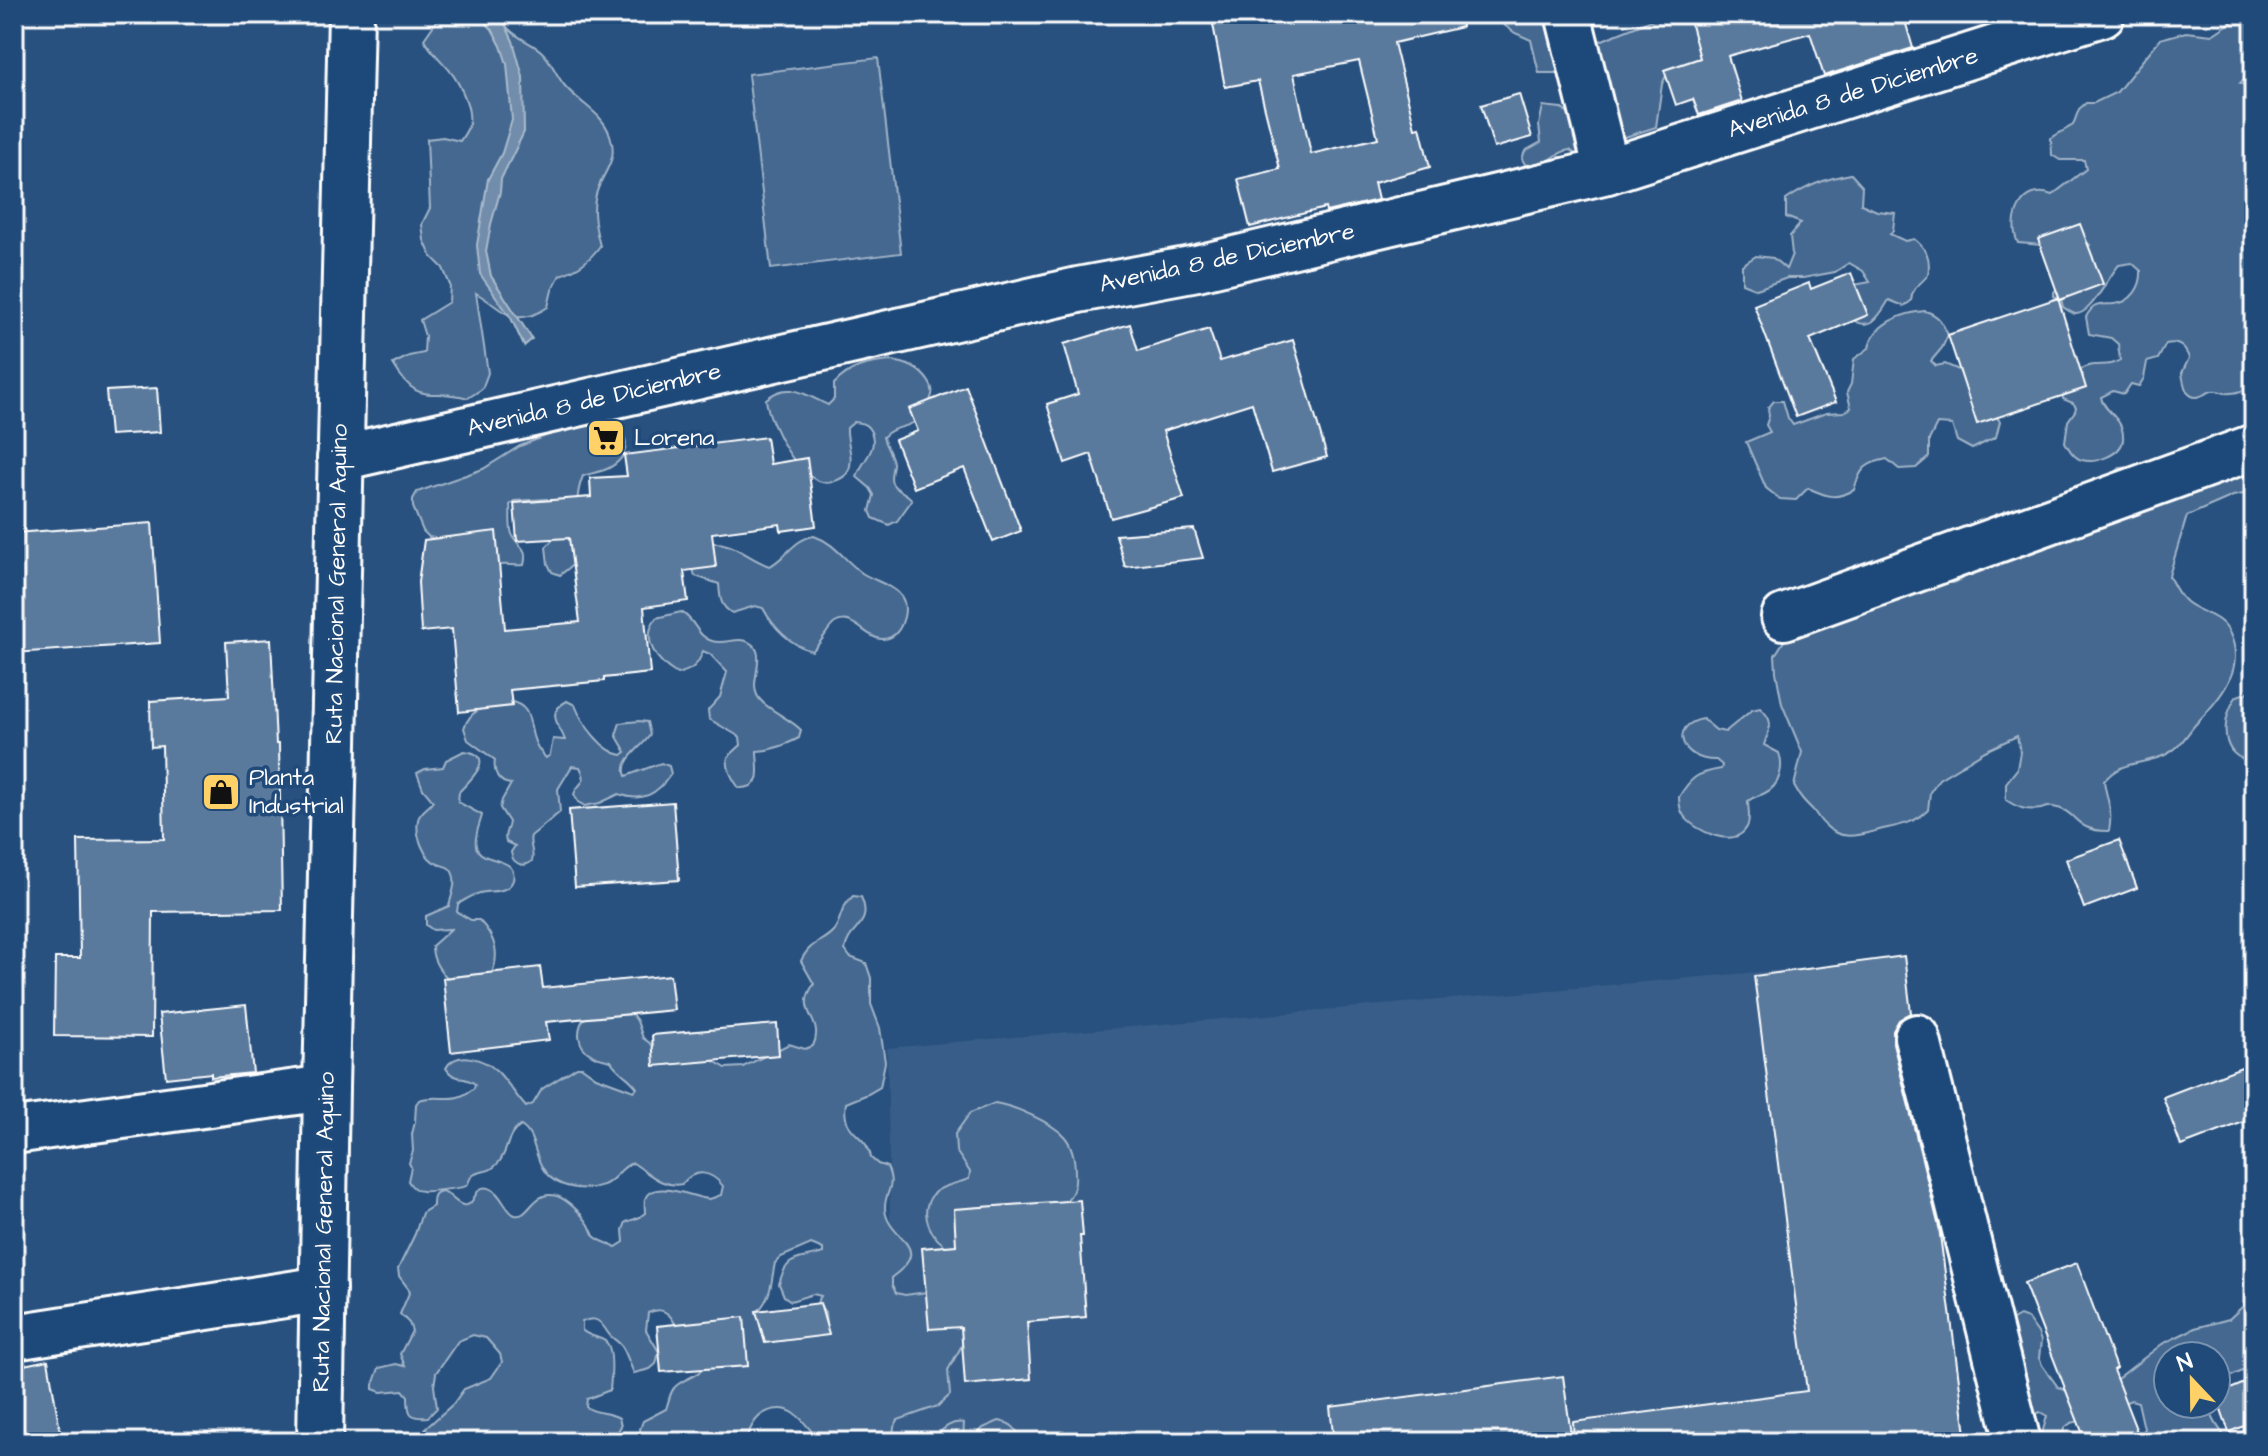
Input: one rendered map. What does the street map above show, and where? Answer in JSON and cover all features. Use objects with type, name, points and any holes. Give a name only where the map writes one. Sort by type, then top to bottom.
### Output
[{"type":"main road","name":"Ruta Nacional General Aquino","points":[[320,1442],[351,14]]},
{"type":"main road","points":[[1568,14],[1607,171]]},
{"type":"main road","name":"Avenida 8 de Diciembre","points":[[340,458],[1063,293],[1197,268],[1607,171],[2028,26],[2102,14]]},
{"type":"main road","points":[[1784,617],[2254,447]]},
{"type":"main road","points":[[1917,1037],[2018,1442]]},
{"type":"main road","points":[[14,1131],[326,1088]]},
{"type":"main road","points":[[14,1337],[323,1289]]},
{"type":"shaded area","points":[[444,14],[501,15],[509,29],[545,55],[565,86],[602,120],[613,150],[595,201],[595,224],[600,246],[582,264],[560,275],[548,307],[536,314],[517,317],[476,293],[488,373],[482,389],[468,398],[418,391],[402,378],[393,364],[424,353],[425,336],[420,320],[449,302],[450,285],[443,268],[431,256],[424,240],[422,224],[430,208],[427,139],[443,137],[460,141],[469,124],[466,100],[458,84],[424,39]]},
{"type":"shaded area","points":[[477,14],[501,15],[513,41],[523,77],[524,132],[501,179],[486,251],[491,276],[532,339],[524,346],[511,318],[480,274],[477,245],[488,179],[502,153],[512,120],[507,64],[492,29]]},
{"type":"shaded area","points":[[1489,14],[1551,14],[1562,57],[1556,73],[1539,73],[1531,40],[1515,33]]},
{"type":"shaded area","points":[[1670,14],[1678,19],[1695,21],[1712,52],[1666,76],[1656,127],[1625,137],[1585,161],[1570,150],[1539,165],[1526,166],[1522,159],[1525,151],[1541,142],[1539,125],[1543,106],[1561,108],[1582,125],[1590,45]]},
{"type":"shaded area","points":[[2241,16],[2254,16],[2254,74],[2240,83],[2254,87],[2254,380],[2238,392],[2214,391],[2191,396],[2182,373],[2189,358],[2177,344],[2166,344],[2158,359],[2147,362],[2139,386],[2131,384],[2124,394],[2113,391],[2101,397],[2123,432],[2118,450],[2094,461],[2082,460],[2065,442],[2068,421],[2076,407],[2063,399],[2062,386],[2084,367],[2120,360],[2118,344],[2111,338],[2089,334],[2086,317],[2097,306],[2126,301],[2137,288],[2141,271],[2132,263],[2119,265],[2087,309],[2075,314],[2063,307],[2061,299],[2054,296],[2054,292],[2090,245],[2084,239],[2043,245],[2018,243],[2014,224],[2016,215],[2025,199],[2032,194],[2052,195],[2086,169],[2084,160],[2060,160],[2052,155],[2051,138],[2073,125],[2079,109],[2086,103],[2094,103],[2117,92],[2160,39],[2186,32],[2212,35]]},
{"type":"shaded area","points":[[878,58],[901,253],[771,269],[748,74]]},
{"type":"shaded area","points":[[1851,174],[1862,186],[1861,204],[1877,211],[1895,213],[1890,234],[1905,241],[1914,239],[1927,254],[1928,275],[1915,289],[1911,301],[1904,306],[1889,300],[1879,316],[1870,323],[1853,320],[1854,285],[1870,282],[1863,271],[1849,263],[1835,272],[1787,278],[1757,289],[1742,283],[1742,265],[1756,256],[1773,258],[1786,269],[1792,254],[1790,236],[1801,223],[1786,217],[1786,200],[1817,183]]},
{"type":"shaded area","points":[[1925,311],[1940,320],[1948,335],[1931,361],[1936,366],[1945,364],[1959,370],[1968,386],[2000,421],[1996,437],[1972,449],[1957,441],[1952,425],[1937,424],[1929,440],[1929,457],[1916,468],[1899,469],[1887,459],[1874,462],[1859,476],[1854,490],[1836,496],[1808,488],[1796,500],[1780,499],[1766,488],[1746,442],[1770,432],[1766,425],[1768,408],[1774,401],[1783,401],[1793,425],[1851,408],[1847,392],[1854,359],[1869,348],[1877,332],[1890,321]]},
{"type":"shaded area","points":[[891,361],[917,370],[929,382],[932,396],[916,420],[883,437],[892,460],[892,483],[912,500],[897,521],[889,525],[873,518],[870,511],[874,495],[857,477],[873,444],[868,427],[854,422],[847,428],[851,461],[848,472],[832,482],[821,482],[798,466],[788,452],[773,423],[766,399],[774,393],[790,390],[828,405],[834,399],[834,384],[847,373],[867,364]]},
{"type":"shaded area","points":[[604,417],[623,434],[625,449],[623,456],[609,468],[583,476],[577,506],[580,559],[560,575],[552,572],[548,564],[546,547],[556,536],[547,499],[514,501],[510,505],[511,531],[524,550],[524,565],[493,566],[445,540],[429,537],[423,531],[413,507],[417,492],[483,469],[520,446]]},
{"type":"shaded area","points":[[2254,427],[2254,492],[2233,496],[2187,516],[2169,576],[2186,602],[2216,618],[2230,634],[2235,660],[2228,684],[2174,749],[2165,755],[2118,769],[2104,781],[2110,811],[2109,831],[2082,825],[2061,809],[2026,809],[2006,800],[2006,783],[2017,769],[2020,752],[2017,736],[1939,779],[1930,792],[1928,810],[1913,821],[1852,836],[1838,834],[1822,822],[1794,786],[1802,752],[1782,704],[1776,672],[1775,655],[1784,641],[1798,629],[1866,612],[1881,602],[1935,582],[1953,583],[1967,576],[1980,564],[2094,491],[2120,468],[2136,467]]},
{"type":"shaded area","points":[[814,536],[834,547],[862,573],[899,593],[905,607],[904,617],[894,635],[876,638],[843,621],[832,625],[812,651],[783,634],[763,608],[755,606],[732,613],[723,604],[719,584],[695,576],[693,569],[709,543],[726,544],[770,566],[796,544]]},
{"type":"shaded area","points":[[681,612],[707,639],[717,642],[744,640],[754,646],[758,657],[757,695],[801,730],[799,738],[794,741],[757,751],[758,776],[753,785],[739,788],[728,765],[728,757],[741,745],[740,737],[709,719],[708,710],[720,697],[727,672],[703,651],[694,666],[677,674],[653,650],[650,634],[656,618]]},
{"type":"shaded area","points":[[2254,690],[2254,761],[2242,759],[2234,753],[2226,736],[2226,726],[2237,696]]},
{"type":"shaded area","points":[[509,701],[525,710],[535,742],[546,758],[550,755],[553,739],[565,740],[555,714],[560,705],[567,701],[575,705],[600,743],[622,755],[626,752],[616,735],[620,723],[647,722],[650,735],[628,759],[626,776],[661,763],[669,766],[671,774],[649,795],[628,797],[619,794],[585,806],[578,802],[574,794],[583,780],[583,773],[580,767],[572,766],[558,789],[560,812],[531,836],[532,861],[525,865],[518,864],[511,852],[515,846],[506,842],[509,822],[500,808],[511,784],[500,779],[495,760],[468,740],[464,728],[476,711]]},
{"type":"shaded area","points":[[1760,708],[1770,722],[1764,745],[1779,753],[1781,770],[1770,790],[1748,801],[1748,824],[1741,834],[1725,838],[1715,836],[1689,822],[1680,807],[1679,797],[1687,785],[1706,772],[1721,769],[1722,765],[1716,760],[1694,755],[1687,749],[1683,742],[1685,728],[1703,719],[1716,730],[1725,732],[1752,710]]},
{"type":"shaded area","points":[[464,751],[474,753],[480,763],[459,792],[458,802],[482,815],[476,846],[484,856],[510,867],[513,880],[507,888],[477,894],[458,904],[457,912],[471,920],[479,920],[489,933],[496,954],[490,978],[451,981],[437,966],[432,946],[451,929],[433,930],[426,925],[426,916],[449,906],[454,878],[451,869],[433,861],[422,846],[418,820],[433,801],[423,789],[417,773],[443,767],[446,760]]},
{"type":"shaded area","points":[[853,896],[861,897],[864,907],[862,920],[845,950],[850,957],[866,963],[871,978],[871,1004],[880,1028],[885,1062],[880,1087],[846,1103],[845,1114],[850,1128],[865,1143],[871,1158],[887,1167],[890,1174],[885,1209],[888,1220],[910,1250],[910,1257],[904,1266],[892,1277],[896,1293],[927,1292],[953,1296],[965,1340],[948,1370],[950,1395],[938,1406],[898,1420],[892,1442],[829,1442],[815,1434],[795,1414],[780,1409],[760,1416],[743,1442],[643,1442],[640,1429],[643,1421],[666,1409],[675,1387],[705,1367],[670,1316],[657,1310],[648,1313],[646,1330],[659,1352],[656,1364],[634,1373],[623,1348],[600,1323],[591,1319],[582,1322],[582,1330],[606,1342],[611,1358],[610,1390],[587,1399],[586,1407],[619,1418],[621,1426],[617,1433],[574,1442],[426,1442],[423,1436],[426,1428],[453,1404],[464,1389],[491,1378],[502,1362],[500,1354],[486,1338],[473,1335],[458,1341],[436,1373],[437,1408],[428,1417],[416,1417],[410,1413],[408,1396],[403,1390],[381,1392],[373,1389],[379,1368],[396,1364],[405,1366],[400,1354],[412,1331],[400,1314],[410,1291],[399,1276],[398,1269],[422,1213],[433,1206],[435,1194],[443,1191],[460,1204],[467,1205],[481,1189],[491,1189],[515,1215],[524,1213],[542,1197],[557,1196],[579,1212],[594,1236],[616,1247],[624,1242],[626,1222],[645,1213],[645,1199],[649,1193],[665,1190],[710,1199],[721,1195],[723,1186],[703,1173],[692,1175],[682,1184],[668,1184],[633,1163],[603,1185],[585,1188],[568,1186],[546,1173],[531,1138],[521,1126],[513,1133],[495,1166],[475,1174],[466,1186],[420,1191],[408,1181],[416,1104],[419,1100],[453,1098],[474,1088],[475,1084],[446,1068],[451,1062],[464,1057],[492,1067],[526,1107],[533,1104],[542,1089],[577,1067],[634,1091],[637,1088],[634,1084],[611,1061],[594,1056],[583,1047],[579,1032],[586,1016],[632,1014],[643,1038],[654,1046],[710,1059],[726,1068],[743,1067],[789,1044],[805,1049],[813,1046],[816,1029],[807,1002],[814,984],[801,961],[812,946],[834,930]],"holes":[[[811,1244],[823,1249],[823,1253],[790,1263],[779,1284],[784,1296],[791,1301],[813,1294],[821,1296],[817,1303],[825,1313],[826,1325],[760,1314],[759,1310],[769,1294],[775,1263],[781,1257]]]},
{"type":"shaded area","points":[[1873,962],[1970,1442],[894,1442],[887,1048]]},
{"type":"shaded area","points":[[995,1103],[1032,1115],[1064,1136],[1074,1158],[1074,1189],[1065,1202],[951,1249],[938,1239],[929,1226],[928,1202],[940,1189],[969,1179],[970,1172],[956,1151],[955,1134],[970,1113]]},
{"type":"shaded area","points":[[2254,1296],[2254,1370],[2247,1369],[2232,1376],[2232,1340],[2170,1340],[2195,1328],[2229,1319]]},
{"type":"shaded area","points":[[2020,1316],[2028,1319],[2038,1333],[2041,1341],[2039,1358],[2058,1387],[2073,1394],[2108,1386],[2152,1352],[2152,1420],[2214,1420],[2228,1442],[2147,1442],[2138,1402],[2131,1400],[2071,1423],[2064,1428],[2062,1442],[2040,1441],[2047,1416],[2040,1412],[2033,1415],[2009,1329],[2013,1320]]},
{"type":"shaded area","points":[[999,1421],[1014,1427],[1020,1442],[929,1442],[953,1423],[964,1423],[963,1440],[971,1441],[983,1428]]},
{"type":"building","points":[[1211,14],[1460,14],[1462,27],[1394,43],[1415,128],[1420,127],[1430,167],[1374,183],[1378,200],[1326,212],[1325,208],[1250,227],[1238,179],[1280,169],[1258,81],[1225,87]],"holes":[[[1359,61],[1378,138],[1311,154],[1294,74]]]},
{"type":"building","points":[[1688,14],[1903,14],[1913,48],[1824,76],[1810,33],[1728,56],[1742,101],[1699,115],[1693,99],[1676,105],[1664,70],[1700,58]]},
{"type":"building","points":[[1519,94],[1532,137],[1494,148],[1481,105]]},
{"type":"building","points":[[2080,224],[2103,284],[2060,300],[2038,239]]},
{"type":"building","points":[[1851,273],[1868,315],[1810,339],[1836,402],[1796,417],[1754,305],[1809,283],[1811,289]]},
{"type":"building","points":[[2058,298],[2086,388],[1977,424],[1948,335]]},
{"type":"building","points":[[1130,324],[1138,351],[1209,329],[1220,361],[1293,340],[1327,457],[1272,472],[1252,403],[1163,431],[1184,498],[1111,518],[1091,454],[1065,463],[1047,404],[1078,394],[1064,344]]},
{"type":"building","points":[[966,386],[1021,531],[993,542],[964,468],[914,488],[895,440],[918,431],[909,409]]},
{"type":"building","points":[[157,388],[160,432],[110,435],[106,391]]},
{"type":"building","points":[[766,437],[770,464],[807,458],[816,526],[781,531],[780,524],[712,533],[716,567],[684,571],[688,601],[644,607],[650,673],[510,690],[512,706],[459,712],[452,629],[421,632],[418,582],[424,540],[496,531],[505,629],[580,622],[569,538],[517,541],[514,503],[591,497],[590,478],[627,476],[624,455]]},
{"type":"building","points":[[152,523],[160,643],[14,653],[14,533]]},
{"type":"building","points":[[1194,529],[1203,558],[1125,567],[1116,535]]},
{"type":"building","points":[[271,639],[276,744],[279,744],[282,910],[153,912],[152,1037],[54,1036],[55,958],[80,958],[78,840],[164,839],[162,746],[151,747],[150,701],[229,696],[226,642]]},
{"type":"building","points":[[673,802],[679,880],[575,887],[569,810]]},
{"type":"building","points":[[2119,840],[2137,888],[2084,908],[2066,859]]},
{"type":"building","points":[[1904,956],[1911,1013],[1899,1020],[1893,1031],[1893,1043],[1939,1227],[1967,1442],[1574,1442],[1573,1422],[1807,1391],[1754,976]]},
{"type":"building","points":[[540,967],[543,988],[670,975],[674,1010],[546,1022],[549,1040],[451,1052],[443,978]]},
{"type":"building","points":[[246,1005],[253,1073],[211,1077],[211,1073],[166,1078],[159,1014]]},
{"type":"building","points":[[777,1024],[779,1055],[654,1066],[652,1035]]},
{"type":"building","points":[[2244,1066],[2254,1094],[2254,1118],[2181,1146],[2163,1097]]},
{"type":"building","points":[[1080,1200],[1086,1317],[1027,1322],[1031,1379],[965,1385],[961,1327],[929,1329],[922,1248],[956,1245],[954,1209]]},
{"type":"building","points":[[2077,1263],[2141,1442],[2086,1442],[2024,1283]]},
{"type":"building","points":[[820,1303],[829,1335],[765,1343],[756,1311]]},
{"type":"building","points":[[744,1317],[748,1366],[661,1372],[657,1326]]},
{"type":"building","points":[[48,1360],[62,1442],[14,1442],[14,1367]]},
{"type":"building","points":[[1563,1376],[1572,1442],[1334,1442],[1330,1407]]},
{"type":"building","points":[[2254,1379],[2254,1422],[2229,1432],[2225,1420],[2232,1420],[2232,1388]]},
{"type":"place","name":"Lorena","points":[[606,438]]},
{"type":"place","name":"Planta Industrial","points":[[221,792]]}]
